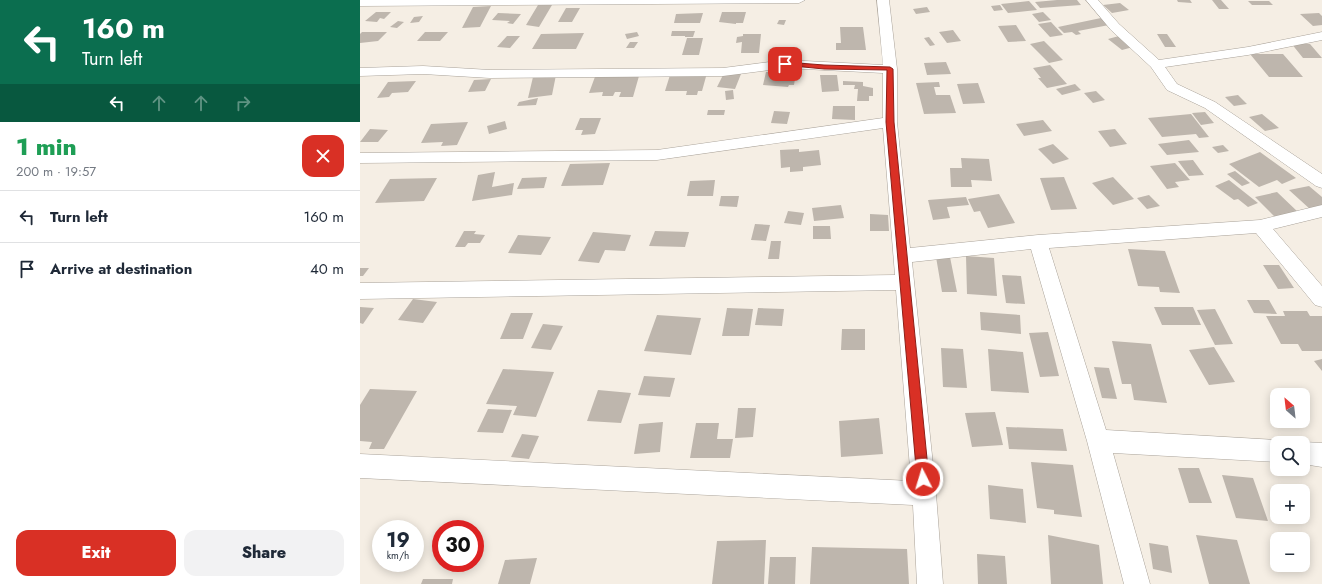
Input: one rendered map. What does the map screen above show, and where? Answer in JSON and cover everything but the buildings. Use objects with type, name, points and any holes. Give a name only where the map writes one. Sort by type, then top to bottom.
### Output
[{"type":"street","points":[[360,2],[799,0]]},
{"type":"street","points":[[883,0],[890,69],[890,122],[924,494],[930,584]]},
{"type":"street","points":[[1092,0],[1115,27],[1156,64],[1172,87],[1210,105],[1322,182]]},
{"type":"street","points":[[1156,64],[1248,51],[1322,36]]},
{"type":"street","points":[[360,72],[423,70],[490,74],[723,72],[785,64],[890,69]]},
{"type":"street","points":[[360,158],[657,154],[890,122]]},
{"type":"street","points":[[902,256],[1038,242],[1260,226],[1322,211]]},
{"type":"street","points":[[1260,226],[1322,299]]},
{"type":"street","points":[[1038,242],[1098,440],[1137,584]]},
{"type":"street","points":[[360,291],[905,282]]},
{"type":"street","points":[[1098,440],[1270,451]]},
{"type":"street","points":[[1310,454],[1322,455]]},
{"type":"street","points":[[360,466],[924,494]]},
{"type":"route","points":[[785,64],[890,69],[890,122],[923,479]]}]
